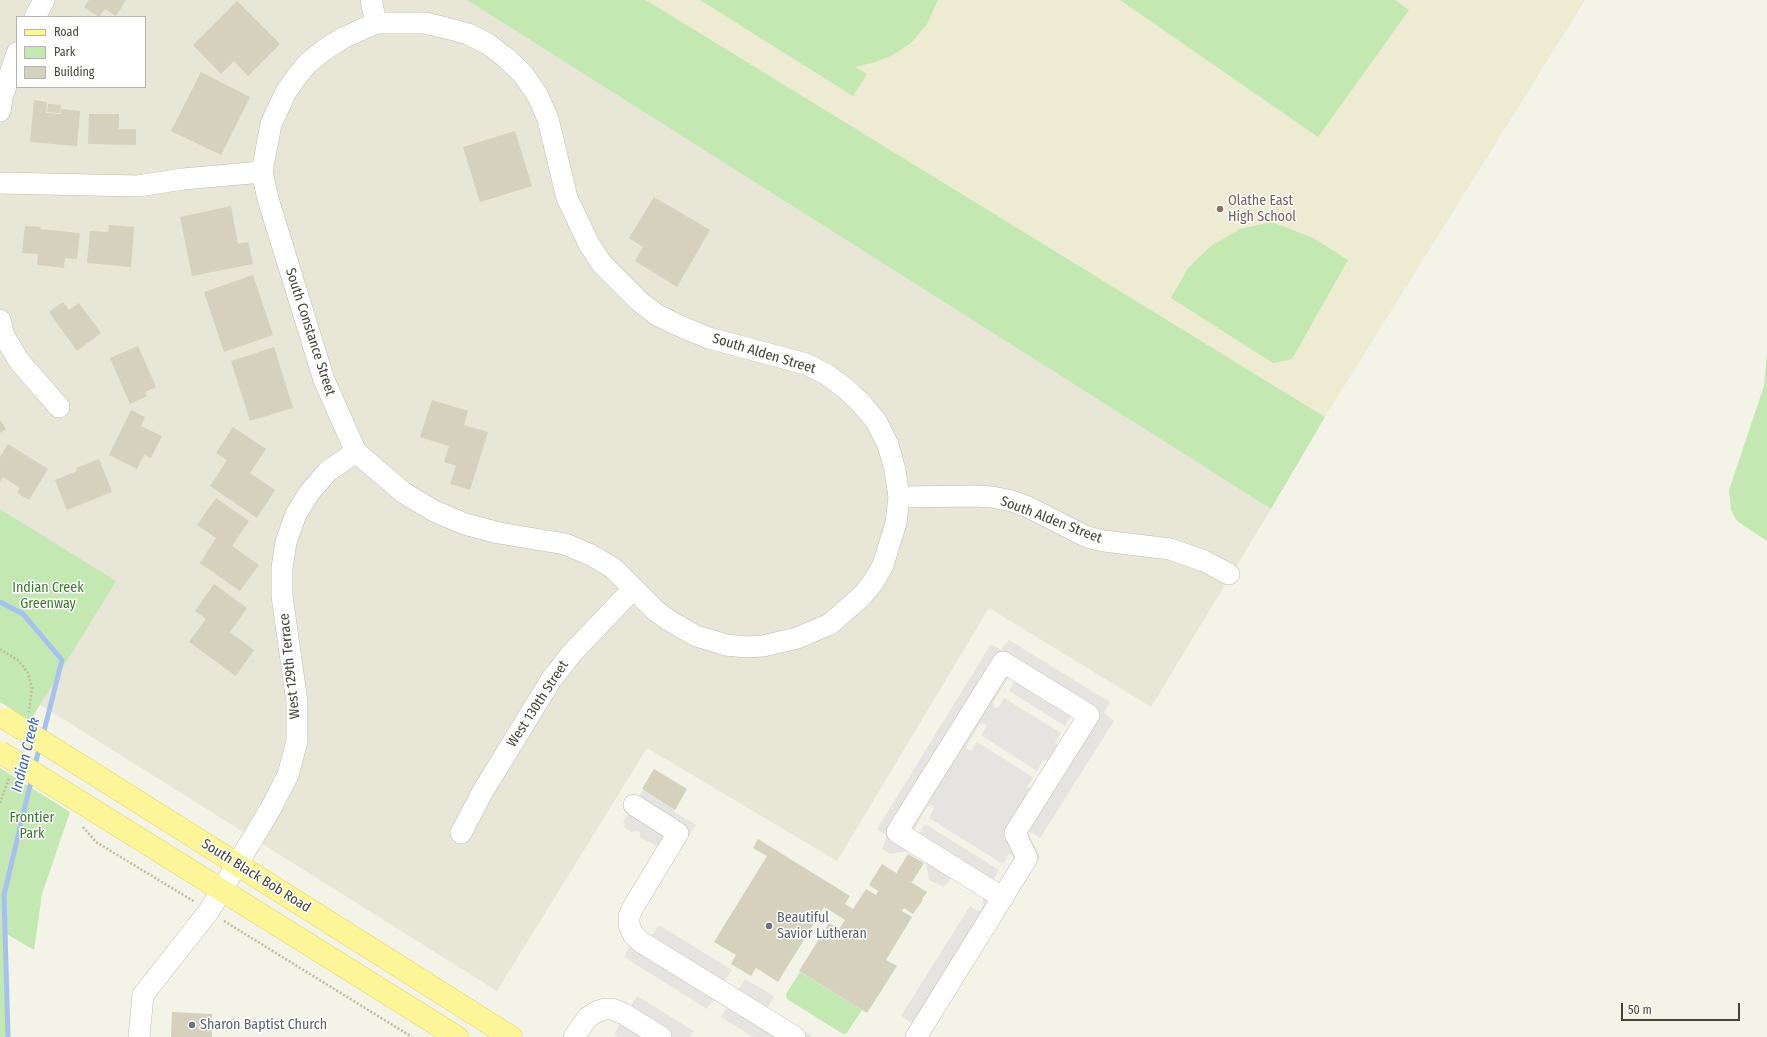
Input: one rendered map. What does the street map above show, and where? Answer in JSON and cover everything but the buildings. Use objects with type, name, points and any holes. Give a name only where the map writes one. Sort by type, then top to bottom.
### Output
[{"type":"main road","name":"South Black Bob Road","points":[[3,718],[238,864],[511,1037]]},
{"type":"main road","points":[[0,752],[457,1037]]},
{"type":"street","points":[[36,16],[44,0]]},
{"type":"street","points":[[0,183],[138,186],[183,179],[262,172],[271,124],[280,102],[297,76],[308,63],[324,50],[343,38],[376,23],[371,0]]},
{"type":"street","name":"South Alden Street","points":[[376,23],[425,23],[450,29],[468,34],[488,44],[505,57],[523,74],[538,96],[548,119],[567,198],[589,244],[611,274],[639,301],[657,315],[709,338],[806,364],[826,374],[845,388],[860,402],[876,421],[888,445],[895,470],[899,497],[974,496],[992,497],[1012,501],[1028,507],[1087,537],[1104,541],[1170,549],[1204,561],[1229,574]]},
{"type":"street","points":[[0,111],[2,98],[16,56]]},
{"type":"street","name":"South Constance Street","points":[[262,172],[268,199],[324,380],[356,452],[404,492],[434,510],[465,524],[499,533],[565,544],[591,555],[613,568],[633,589],[670,621],[696,636],[726,645],[751,647],[778,644],[797,638],[830,624],[862,596],[874,581],[889,549],[896,522],[899,497]]},
{"type":"street","points":[[0,320],[4,336],[19,361],[59,407]]},
{"type":"street","name":"West 129th Terrace","points":[[139,1037],[143,996],[209,911],[271,808],[288,775],[297,741],[297,702],[282,596],[282,568],[286,542],[296,514],[309,493],[328,471],[356,452]]},
{"type":"street","name":"West 130th Street","points":[[461,833],[483,791],[551,680],[572,653],[633,589]]},
{"type":"street","points":[[916,1037],[1003,898],[1027,858],[1016,833],[1089,715],[1003,662],[897,832],[1003,898]]},
{"type":"street","points":[[634,805],[678,833],[632,909],[629,917],[629,925],[633,934],[641,942],[795,1037]]},
{"type":"street","points":[[574,1037],[588,1017],[598,1010],[605,1009],[612,1009],[624,1014],[661,1037]]},
{"type":"path","points":[[78,822],[96,842],[412,1037]]},
{"type":"shaded area","points":[[0,0],[467,0],[1271,509],[1151,707],[989,608],[837,861],[647,748],[497,991],[39,704],[115,581],[0,509]]},
{"type":"shaded area","name":"Olathe East High School","points":[[646,0],[1585,0],[1325,417]]},
{"type":"shaded area","points":[[1009,640],[1110,702],[1104,713],[1114,721],[1040,838],[1031,832],[1028,833],[1040,857],[928,1034],[901,1016],[970,906],[977,911],[981,910],[983,898],[951,878],[944,887],[929,880],[926,862],[909,851],[890,854],[882,849],[887,836],[877,829],[991,644],[1001,650]],"holes":[[[1008,679],[1014,681],[1009,691],[1065,726],[1071,716],[1075,718],[1058,746],[1055,743],[1061,733],[1004,698],[998,708],[994,707],[994,701]],[[984,723],[987,726],[981,735],[1037,771],[1043,761],[1046,760],[1048,763],[1031,790],[1027,787],[1033,777],[977,742],[971,751],[966,749],[979,725]],[[932,805],[934,808],[929,818],[1003,864],[1009,854],[1013,856],[1013,861],[999,883],[993,880],[999,870],[925,824],[919,834],[914,830],[927,807]]]},
{"type":"shaded area","points":[[643,790],[675,810],[674,812],[696,825],[675,858],[650,842],[647,842],[640,837],[640,833],[637,831],[631,832],[624,827],[625,825],[623,822]]},
{"type":"shaded area","points":[[659,925],[732,970],[725,980],[731,986],[739,989],[745,979],[774,996],[767,1008],[813,1037],[753,1037],[721,1017],[727,1007],[715,998],[707,1009],[624,957],[630,945],[644,931],[652,935]]},
{"type":"shaded area","points":[[637,996],[694,1031],[690,1037],[619,1037],[614,1034]]},
{"type":"green space","points":[[467,0],[646,0],[1325,417],[1271,509]]},
{"type":"green space","points":[[700,0],[938,0],[927,24],[911,43],[891,56],[855,67],[867,74],[853,96]]},
{"type":"green space","points":[[1120,0],[1395,0],[1409,10],[1318,137]]},
{"type":"green space","points":[[1272,222],[1313,238],[1348,260],[1292,359],[1273,363],[1171,298],[1188,268],[1211,246],[1240,229]]},
{"type":"green space","points":[[1767,352],[1767,541],[1737,521],[1731,510],[1729,490],[1764,386]]},
{"type":"green space","name":"Indian Creek Greenway","points":[[0,509],[116,581],[30,721],[0,702]]},
{"type":"green space","name":"Frontier Park","points":[[0,768],[70,812],[42,894],[34,950],[5,933],[8,1037],[0,1037]]},
{"type":"green space","points":[[800,972],[862,1010],[846,1034],[843,1034],[787,999],[786,994]]},
{"type":"waterway","name":"Indian Creek","points":[[0,602],[23,614],[62,660],[43,735]]},
{"type":"waterway","name":"Indian Creek","points":[[34,768],[40,746]]},
{"type":"waterway","name":"Indian Creek","points":[[8,1037],[4,895],[32,777]]},
{"type":"place","name":"Olathe East High School","points":[[1220,209]]},
{"type":"place","name":"Beautiful Savior Lutheran","points":[[769,926]]},
{"type":"place","name":"Sharon Baptist Church","points":[[192,1025]]}]
